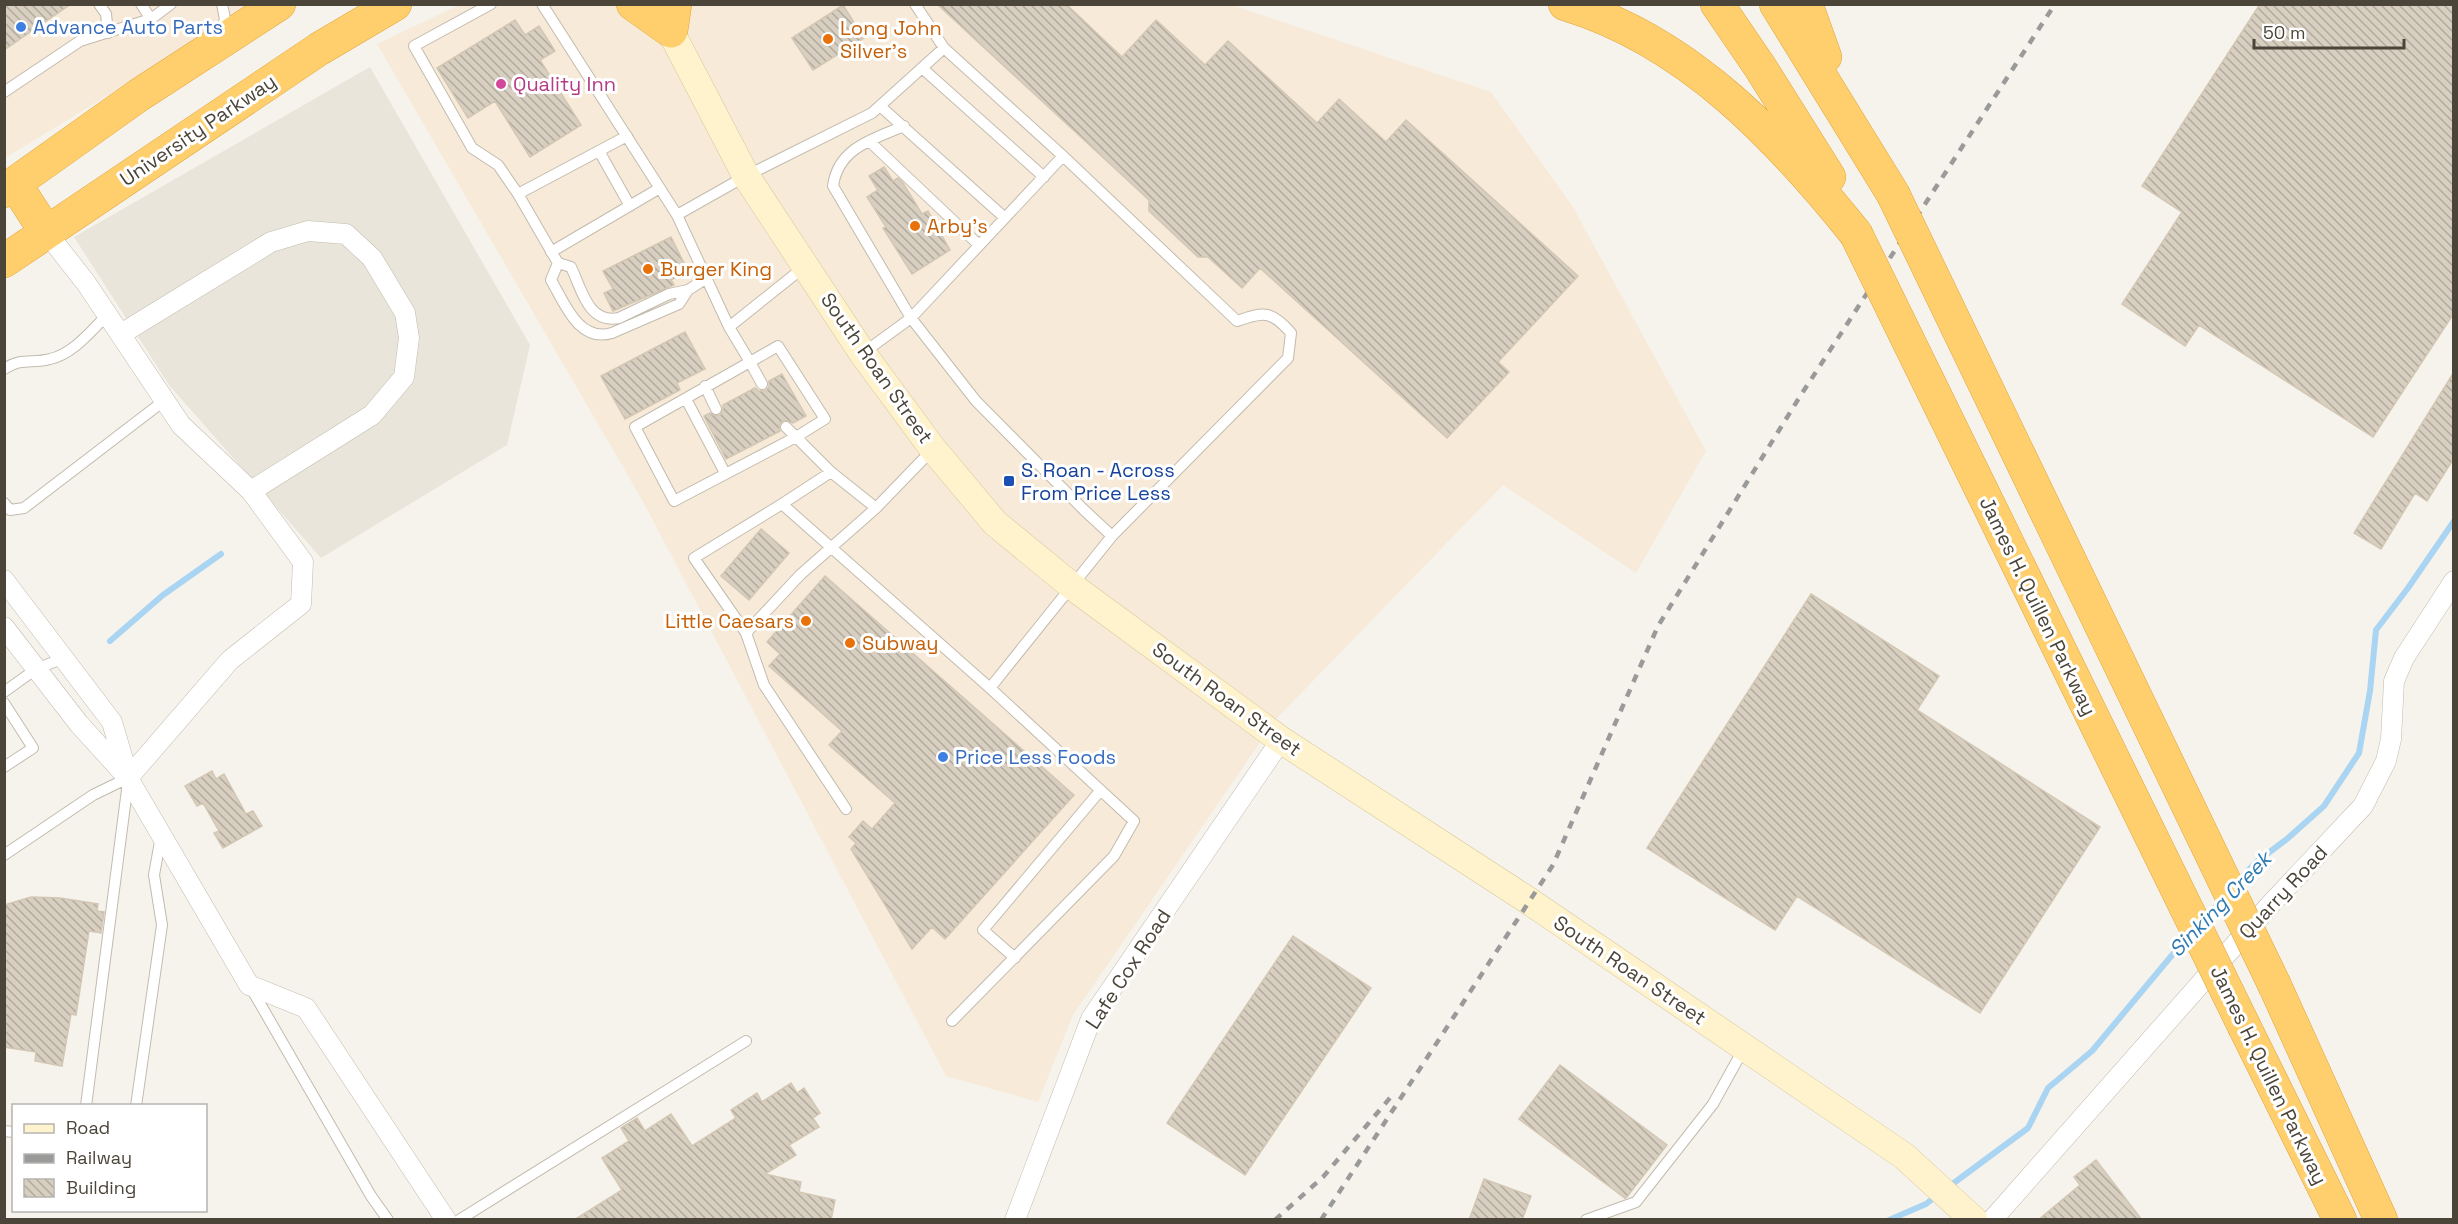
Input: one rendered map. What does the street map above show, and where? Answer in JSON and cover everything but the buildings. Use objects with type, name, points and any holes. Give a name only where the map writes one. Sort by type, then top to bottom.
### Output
[{"type":"highway","points":[[46,232],[10,184],[279,4]]},
{"type":"highway","name":"University Parkway","points":[[4,261],[319,49],[395,4]]},
{"type":"highway","points":[[633,4],[667,13]]},
{"type":"highway","points":[[1565,4],[1588,11],[1634,33],[1715,85],[1791,157],[1856,234]]},
{"type":"highway","name":"James H. Quillen Parkway","points":[[1717,4],[1825,170],[2340,1220]]},
{"type":"highway","name":"James H. Quillen Parkway","points":[[1776,4],[1893,194],[2275,986],[2381,1220]]},
{"type":"highway","points":[[1806,4],[1851,127]]},
{"type":"main road","name":"South Roan Street","points":[[667,13],[746,176],[863,354],[933,449],[995,523],[1073,587],[1281,740],[1526,899],[1904,1156],[1970,1215]]},
{"type":"street","points":[[121,334],[271,242],[308,231],[346,234],[372,258],[405,313],[409,338],[404,377],[372,415],[251,491]]},
{"type":"street","points":[[46,232],[121,334],[182,425],[251,491],[303,562],[301,604],[230,660],[128,778]]},
{"type":"street","points":[[4,580],[112,722],[128,778]]},
{"type":"street","name":"Quarry Road","points":[[1992,1220],[2270,905],[2363,806],[2386,761],[2391,739],[2394,681],[2404,658],[2454,581]]},
{"type":"street","points":[[4,627],[79,724],[128,778],[249,985],[306,1008],[446,1220]]},
{"type":"street","name":"Lafe Cox Road","points":[[1015,1220],[1091,1019],[1281,740]]},
{"type":"lane","points":[[99,4],[106,14],[108,33]]},
{"type":"lane","points":[[141,4],[151,19]]},
{"type":"lane","points":[[4,92],[80,41],[151,19],[171,4]]},
{"type":"lane","points":[[216,44],[225,19],[222,4]]},
{"type":"lane","points":[[491,4],[414,46],[472,148],[498,165],[518,194],[558,263],[571,267],[592,312],[600,317],[619,318],[669,294],[688,290],[707,278]]},
{"type":"lane","points":[[542,4],[677,215],[729,327],[762,384]]},
{"type":"lane","points":[[915,4],[944,48],[1063,156],[1237,321],[1252,315],[1268,314],[1280,321],[1291,333],[1288,358],[1112,536],[990,688]]},
{"type":"lane","points":[[677,215],[746,176],[872,113],[944,48]]},
{"type":"lane","points":[[922,68],[1044,177]]},
{"type":"lane","points":[[880,106],[1005,219]]},
{"type":"lane","points":[[904,126],[869,141],[847,155],[836,169],[833,186],[911,318],[976,401],[1112,536]]},
{"type":"lane","points":[[518,194],[627,136]]},
{"type":"lane","points":[[869,141],[979,245]]},
{"type":"lane","points":[[599,152],[630,206]]},
{"type":"lane","points":[[863,354],[911,318],[1063,156]]},
{"type":"lane","points":[[551,252],[660,188]]},
{"type":"lane","points":[[558,263],[551,280],[577,324],[592,334],[604,336],[679,304],[688,290]]},
{"type":"lane","points":[[729,327],[805,266]]},
{"type":"lane","points":[[4,369],[15,361],[50,360],[66,353],[107,315]]},
{"type":"lane","points":[[778,346],[825,419],[796,437],[674,501],[635,427],[750,362],[778,346]]},
{"type":"lane","points":[[705,386],[716,409]]},
{"type":"lane","points":[[686,399],[725,473]]},
{"type":"lane","points":[[4,502],[10,510],[24,508],[165,400]]},
{"type":"lane","points":[[786,427],[831,472],[876,508]]},
{"type":"lane","points":[[746,633],[800,575],[876,508],[933,449]]},
{"type":"lane","points":[[739,453],[746,463]]},
{"type":"lane","points":[[831,472],[694,558],[746,633],[764,685],[846,809]]},
{"type":"lane","points":[[782,504],[990,688],[1134,821],[1114,856],[952,1021]]},
{"type":"lane","points":[[4,692],[36,669],[64,658]]},
{"type":"lane","points":[[4,703],[33,748],[4,767]]},
{"type":"lane","points":[[4,855],[93,795],[128,778]]},
{"type":"lane","points":[[86,1104],[128,778]]},
{"type":"lane","points":[[1015,958],[983,930],[1100,791]]},
{"type":"lane","points":[[136,1104],[162,925],[154,875],[161,834]]},
{"type":"lane","points":[[249,985],[371,1196],[388,1220]]},
{"type":"lane","points":[[459,1220],[746,1041]]},
{"type":"lane","points":[[1586,1220],[1636,1202],[1713,1104],[1744,1047]]},
{"type":"shaded area","points":[[5,5],[256,5],[5,158]]},
{"type":"shaded area","points":[[459,5],[1232,5],[1491,92],[1573,207],[1706,451],[1636,573],[1503,485],[1276,719],[1073,1015],[1038,1102],[946,1076],[641,498],[377,44]]},
{"type":"shaded area","points":[[370,67],[530,345],[507,445],[321,558],[169,385],[74,237]]},
{"type":"waterway","name":"Sinking Creek","points":[[2238,882],[2255,863],[2287,839],[2324,806],[2359,753],[2370,691],[2376,630],[2454,521]]},
{"type":"waterway","points":[[110,641],[163,595],[221,554]]},
{"type":"waterway","name":"Sinking Creek","points":[[2203,920],[2223,899]]},
{"type":"waterway","name":"Sinking Creek","points":[[1947,1188],[2028,1128],[2048,1088],[2092,1051],[2188,936]]},
{"type":"waterway","name":"Sinking Creek","points":[[1889,1220],[1926,1204],[1936,1196]]},
{"type":"railway","points":[[1321,1220],[1553,865],[1658,626],[1799,398],[2055,4]]},
{"type":"railway","points":[[1275,1220],[1323,1177],[1395,1092]]},
{"type":"place","name":"Advance Auto Parts","points":[[21,27]]},
{"type":"place","name":"Long John Silver's","points":[[828,39]]},
{"type":"place","name":"Quality Inn","points":[[501,84]]},
{"type":"place","name":"Arby's","points":[[915,226]]},
{"type":"place","name":"Burger King","points":[[648,269]]},
{"type":"place","name":"S. Roan - Across From Price Less","points":[[1009,481]]},
{"type":"place","name":"Little Caesars","points":[[806,621]]},
{"type":"place","name":"Subway","points":[[850,643]]},
{"type":"place","name":"Price Less Foods","points":[[943,757]]}]
